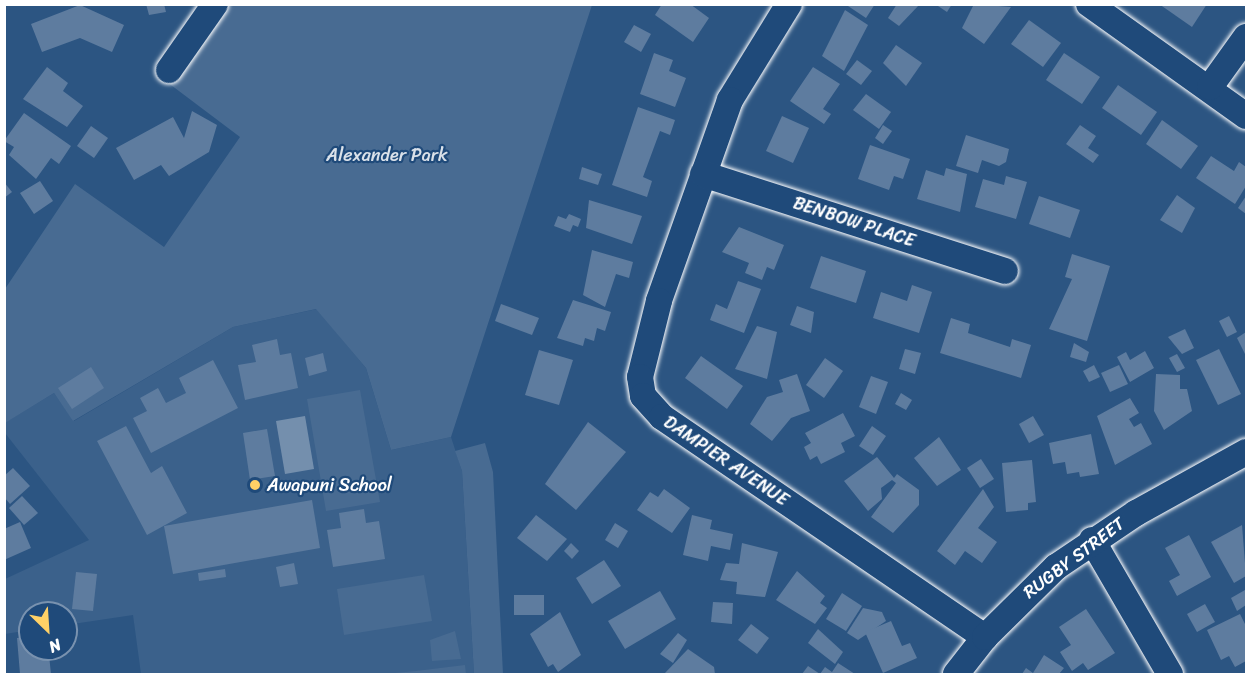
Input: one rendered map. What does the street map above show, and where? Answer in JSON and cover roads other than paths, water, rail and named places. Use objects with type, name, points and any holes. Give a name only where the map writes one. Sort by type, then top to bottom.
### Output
[{"type":"street","points":[[169,70],[215,4]]},
{"type":"street","name":"DAMPIER AVENUE","points":[[789,4],[730,100],[703,174],[645,354],[640,377],[651,409],[985,637]]},
{"type":"street","points":[[1089,4],[1210,87],[1246,116]]},
{"type":"street","points":[[1210,87],[1246,38]]},
{"type":"street","name":"BENBOW PLACE","points":[[703,174],[1005,271]]},
{"type":"street","name":"RUGBY STREET","points":[[957,675],[985,637],[1025,595],[1092,540],[1246,452]]},
{"type":"street","points":[[1092,540],[1170,675]]},
{"type":"place","name":"Awapuni School","points":[[255,485]]},
{"type":"park label","name":"Alexander Park","points":[[387,155]]}]
